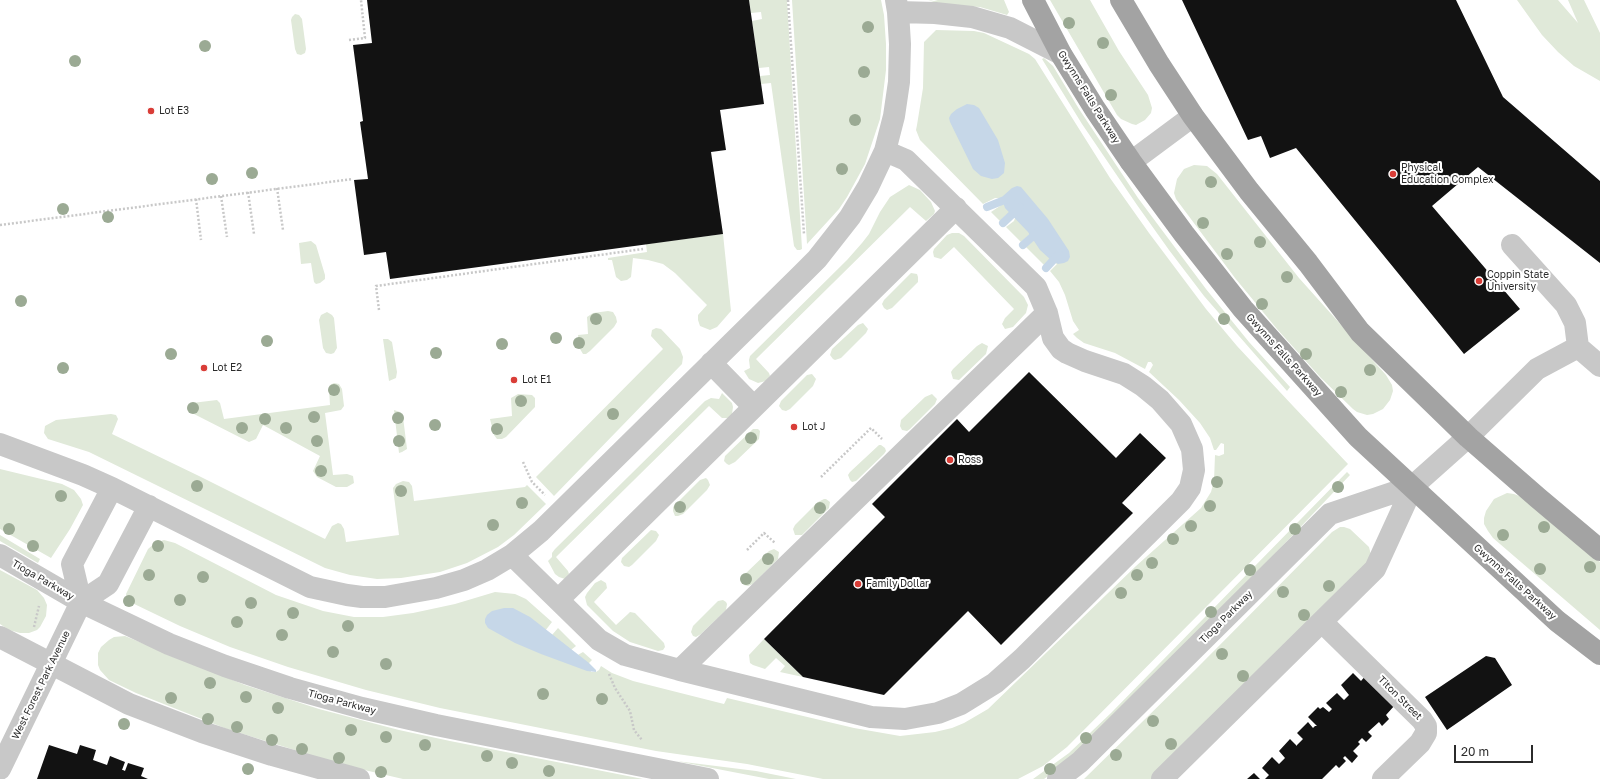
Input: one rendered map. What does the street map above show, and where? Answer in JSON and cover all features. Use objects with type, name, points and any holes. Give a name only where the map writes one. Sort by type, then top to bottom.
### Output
[{"type":"main road","name":"Gwynns Falls Parkway","points":[[1033,0],[1061,54],[1130,162],[1243,309],[1358,437],[1413,486],[1490,560],[1552,616],[1600,654]]},
{"type":"main road","points":[[1120,0],[1193,116],[1249,191],[1308,263],[1360,332],[1468,437],[1600,550]]},
{"type":"street","points":[[0,444],[83,475],[112,488],[310,586],[362,597],[385,596],[436,588],[464,580],[487,570],[512,555],[541,530],[802,274],[833,240],[850,217],[868,187],[885,151],[894,116],[899,82],[900,44],[897,6],[935,13],[972,17],[1010,28],[1061,54]]},
{"type":"street","points":[[1130,162],[1193,116]]},
{"type":"street","points":[[512,555],[559,599],[599,640],[625,655],[871,717],[905,719],[938,713],[961,704],[995,683],[1022,659],[1181,501],[1190,488],[1194,470],[1192,449],[1181,424],[1160,400],[1143,386],[1124,374],[1068,354],[1061,349],[1053,338],[1047,313],[1036,288],[906,160],[885,151]]},
{"type":"street","points":[[559,599],[956,208]]},
{"type":"street","points":[[1512,245],[1566,305],[1575,323],[1578,347],[1600,366]]},
{"type":"street","points":[[680,670],[1047,313]]},
{"type":"street","name":"Tioga Parkway","points":[[1058,779],[1080,762],[1330,514],[1413,486],[1468,437],[1537,369],[1578,347]]},
{"type":"street","points":[[711,363],[754,407]]},
{"type":"street","name":"Tioga Parkway","points":[[1162,779],[1375,569],[1413,486]]},
{"type":"street","points":[[112,488],[72,564],[82,602],[108,584],[149,506]]},
{"type":"street","name":"Tioga Parkway","points":[[0,555],[82,602],[169,644],[225,666],[290,688],[362,708],[436,725],[708,779]]},
{"type":"street","name":"West Forest Park Avenue","points":[[0,769],[82,602]]},
{"type":"street","name":"Titon Street","points":[[1322,622],[1422,720],[1426,726],[1426,733],[1420,743],[1383,779]]},
{"type":"street","points":[[0,637],[129,704],[202,732],[272,756],[360,779]]},
{"type":"path","points":[[349,40],[365,38],[361,0]]},
{"type":"path","points":[[788,0],[804,238]]},
{"type":"path","points":[[0,225],[353,179]]},
{"type":"path","points":[[278,188],[283,230]]},
{"type":"path","points":[[248,192],[254,234]]},
{"type":"path","points":[[221,196],[226,237]]},
{"type":"path","points":[[196,199],[202,240]]},
{"type":"path","points":[[379,310],[376,286],[643,249]]},
{"type":"path","points":[[523,462],[532,482],[549,499]]},
{"type":"path","points":[[33,631],[40,600]]},
{"type":"path","points":[[610,668],[610,677],[630,711],[634,730],[646,743]]},
{"type":"green space","points":[[749,0],[787,0],[802,249],[800,250],[797,250],[794,246],[771,83],[761,84],[760,76],[770,75],[769,67],[759,68],[752,21],[762,19],[761,12],[751,13]]},
{"type":"green space","points":[[792,0],[881,0],[884,15],[886,44],[886,70],[880,119],[865,164],[839,209],[807,244]]},
{"type":"green space","points":[[928,0],[1004,0],[1009,12],[1007,15],[980,7],[943,5]]},
{"type":"green space","points":[[1050,0],[1090,0],[1119,51],[1148,95],[1152,108],[1151,113],[1145,120],[1136,125],[1121,119],[1117,115]]},
{"type":"green space","points":[[1517,0],[1558,0],[1578,23],[1568,0],[1584,0],[1600,33],[1600,81],[1574,66],[1558,52],[1542,35]]},
{"type":"green space","points":[[295,14],[299,15],[302,19],[306,49],[305,53],[301,55],[297,54],[295,49],[291,20]]},
{"type":"green space","points":[[936,30],[974,31],[984,33],[1029,54],[1035,59],[1110,178],[1206,309],[1237,346],[1348,464],[1067,747],[1043,766],[1018,779],[823,779],[747,764],[656,751],[440,708],[366,690],[288,667],[230,647],[180,626],[128,601],[126,594],[148,549],[155,543],[164,540],[175,543],[276,595],[323,611],[354,617],[383,617],[413,613],[455,604],[495,592],[515,594],[526,599],[552,622],[545,631],[552,635],[558,628],[576,646],[571,650],[576,656],[583,652],[592,660],[589,663],[591,672],[596,672],[601,666],[612,673],[633,681],[724,704],[727,698],[854,728],[900,736],[935,732],[952,728],[988,709],[1136,566],[1201,508],[1211,492],[1214,481],[1215,455],[1219,456],[1224,454],[1224,444],[1221,443],[1216,450],[1214,450],[1210,438],[1200,423],[1179,400],[1149,372],[1153,365],[1151,362],[1148,362],[1145,369],[1115,353],[1084,343],[1073,334],[1079,330],[1073,321],[1065,295],[1059,282],[1050,271],[1057,264],[1050,260],[1045,266],[1026,247],[1033,241],[1029,235],[1021,242],[1006,227],[1014,221],[1015,218],[1010,213],[1000,221],[991,212],[1003,204],[1002,198],[995,198],[983,204],[920,140],[916,130],[923,88],[924,42]]},
{"type":"green space","points":[[1044,58],[1053,66],[1079,109],[1138,198],[1206,289],[1249,342],[1290,387],[1287,391],[1204,296],[1169,250],[1082,124],[1042,59]]},
{"type":"green space","points":[[1194,165],[1207,166],[1217,174],[1299,278],[1386,375],[1392,385],[1393,391],[1390,400],[1383,409],[1367,415],[1353,409],[1321,378],[1277,329],[1235,278],[1176,199],[1174,193],[1177,179],[1184,169]]},
{"type":"green space","points":[[909,185],[920,190],[931,202],[935,211],[934,214],[926,221],[910,207],[756,359],[769,373],[770,376],[766,381],[758,383],[749,379],[744,371],[750,368],[750,356],[847,260],[862,243],[869,234],[880,212],[890,197]]},
{"type":"green space","points":[[959,233],[964,236],[1024,297],[1028,305],[1026,313],[1013,327],[1005,329],[1002,324],[1005,318],[1014,309],[954,247],[941,259],[934,257],[934,249],[947,235]]},
{"type":"green space","points":[[723,234],[731,311],[717,327],[710,330],[700,326],[698,320],[698,315],[707,305],[675,273],[663,264],[633,258],[631,277],[627,280],[621,281],[616,277],[612,260],[608,260],[608,258],[647,252],[646,244]]},
{"type":"green space","points":[[311,241],[316,245],[325,275],[325,279],[316,284],[314,282],[311,263],[301,264],[299,243]]},
{"type":"green space","points":[[911,273],[917,274],[918,282],[892,308],[887,310],[884,308],[882,304],[884,300]]},
{"type":"green space","points":[[608,311],[613,312],[617,322],[614,327],[590,351],[583,354],[580,349],[578,335],[588,334],[587,317],[593,313]]},
{"type":"green space","points":[[327,312],[334,318],[337,348],[334,353],[331,354],[326,353],[323,348],[319,320],[321,315]]},
{"type":"green space","points":[[863,323],[868,329],[866,333],[841,358],[835,360],[833,359],[830,355],[832,349],[858,325]]},
{"type":"green space","points":[[656,328],[661,329],[680,349],[683,357],[682,364],[554,496],[536,477],[663,349],[651,336],[652,330]]},
{"type":"green space","points":[[383,339],[388,339],[392,342],[397,372],[396,378],[389,381]]},
{"type":"green space","points":[[982,343],[988,346],[986,354],[959,380],[953,379],[951,372],[953,369]]},
{"type":"green space","points":[[812,374],[816,379],[813,386],[790,409],[786,411],[782,410],[779,406],[781,401],[807,375]]},
{"type":"green space","points":[[334,383],[339,384],[342,389],[344,406],[341,410],[325,413],[333,475],[347,474],[353,476],[354,483],[347,487],[336,487],[317,477],[313,471],[320,456],[263,425],[256,439],[249,442],[192,413],[188,408],[192,403],[217,400],[220,403],[224,419],[330,405],[329,389],[330,385]]},
{"type":"green space","points":[[722,393],[732,403],[732,414],[728,418],[722,418],[709,406],[556,557],[568,571],[569,574],[565,579],[555,574],[548,561],[552,557],[552,553],[555,549],[705,401],[711,398],[719,399]]},
{"type":"green space","points":[[518,394],[532,395],[535,398],[535,407],[506,437],[497,439],[494,435],[490,419],[512,416],[511,398]]},
{"type":"green space","points":[[932,394],[937,399],[935,404],[910,429],[907,431],[902,430],[900,426],[901,420],[925,397]]},
{"type":"green space","points":[[394,410],[400,412],[403,417],[407,449],[399,453]]},
{"type":"green space","points":[[111,414],[116,415],[118,419],[112,434],[325,539],[332,526],[338,523],[341,524],[344,529],[346,542],[399,535],[393,488],[396,484],[403,481],[409,482],[412,486],[414,501],[525,487],[527,485],[546,504],[514,535],[498,547],[467,563],[440,572],[401,578],[377,579],[350,575],[325,568],[89,452],[48,439],[44,433],[45,426],[56,420]]},
{"type":"green space","points":[[753,429],[758,429],[760,431],[759,439],[735,462],[729,465],[727,464],[724,461],[725,456]]},
{"type":"green space","points":[[879,445],[885,448],[886,451],[884,454],[856,481],[852,482],[848,475],[850,472]]},
{"type":"green space","points":[[0,469],[62,484],[74,490],[81,499],[83,505],[70,529],[51,558],[0,529]]},
{"type":"green space","points":[[1347,472],[1350,475],[1231,600],[1057,770],[1044,779],[1033,779],[1069,753],[1111,713]]},
{"type":"green space","points":[[706,478],[710,485],[707,490],[683,514],[675,516],[673,507],[700,480]]},
{"type":"green space","points":[[1507,493],[1522,497],[1600,562],[1600,630],[1493,538],[1488,531],[1484,524],[1486,511],[1494,499]]},
{"type":"green space","points":[[824,499],[830,502],[829,508],[802,535],[795,535],[793,529],[795,525],[818,502]]},
{"type":"green space","points":[[1340,527],[1350,529],[1369,547],[1372,559],[1152,779],[1084,779],[1332,532]]},
{"type":"green space","points":[[651,530],[656,531],[659,535],[656,541],[632,565],[629,567],[624,566],[621,562],[622,558]]},
{"type":"green space","points":[[0,535],[40,559],[38,563],[0,541]]},
{"type":"green space","points":[[774,549],[779,552],[778,559],[753,584],[748,586],[744,585],[742,581],[744,575],[769,551]]},
{"type":"green space","points":[[0,570],[37,590],[44,598],[47,605],[46,616],[37,630],[29,633],[20,633],[9,630],[0,624]]},
{"type":"green space","points":[[601,580],[606,583],[607,588],[594,602],[616,625],[630,612],[635,613],[664,643],[665,647],[663,650],[658,651],[630,642],[613,631],[587,605],[585,597],[587,593],[595,583]]},
{"type":"green space","points":[[723,600],[727,604],[726,610],[701,634],[696,637],[693,636],[691,632],[693,626],[718,601]]},
{"type":"green space","points":[[125,636],[245,685],[319,709],[399,730],[643,779],[403,779],[343,765],[227,729],[136,693],[109,680],[100,670],[98,665],[98,653],[101,647],[109,640],[114,637]]},
{"type":"green space","points":[[764,639],[803,677],[780,672],[785,666],[776,658],[765,669],[750,663],[749,655]]},
{"type":"green space","points":[[676,761],[756,771],[796,779],[769,779]]},
{"type":"water","points":[[967,104],[974,105],[979,108],[998,140],[1005,163],[1004,173],[998,178],[992,179],[981,176],[973,169],[950,122],[949,118],[951,114]]},
{"type":"water","points":[[1017,186],[1021,187],[1048,219],[1069,251],[1070,257],[1068,261],[1058,264],[1051,260],[1040,250],[1028,232],[1005,208],[1002,199],[1003,196],[1012,188]]},
{"type":"water","points":[[504,608],[513,608],[530,617],[589,663],[596,670],[596,672],[587,671],[541,654],[515,643],[488,628],[485,623],[487,615],[492,611]]},
{"type":"building","points":[[367,0],[749,0],[764,104],[720,110],[726,150],[711,152],[723,234],[390,279],[386,252],[364,255],[354,180],[368,179],[360,122],[363,121],[353,45],[372,43]]},
{"type":"building","name":"Physical Education Complex","points":[[1182,0],[1456,0],[1503,97],[1600,181],[1600,263],[1478,167],[1432,206],[1520,309],[1464,354],[1296,148],[1270,158],[1261,136],[1248,140]]},
{"type":"building","points":[[1029,372],[1116,458],[1140,433],[1166,458],[1122,503],[1133,513],[1001,645],[968,611],[884,695],[803,677],[764,639],[885,517],[872,504],[957,419],[969,432]]},
{"type":"building","points":[[1486,656],[1495,658],[1512,685],[1447,730],[1425,697]]},
{"type":"building","points":[[1353,673],[1361,681],[1366,675],[1395,705],[1386,715],[1389,719],[1382,726],[1379,722],[1368,732],[1372,736],[1366,742],[1362,738],[1358,742],[1360,744],[1353,751],[1358,756],[1352,763],[1345,756],[1343,758],[1346,761],[1339,768],[1336,765],[1322,779],[1265,779],[1269,775],[1262,768],[1272,757],[1279,764],[1285,758],[1279,751],[1290,739],[1297,746],[1303,739],[1297,733],[1308,722],[1313,728],[1317,726],[1308,717],[1318,707],[1320,709],[1323,707],[1329,712],[1332,709],[1326,703],[1337,693],[1344,700],[1349,695],[1341,685]]},
{"type":"building","points":[[49,745],[77,754],[80,745],[96,750],[93,760],[107,765],[110,756],[125,762],[122,770],[125,771],[128,763],[144,768],[141,776],[148,779],[37,779]]},
{"type":"building","points":[[1254,773],[1260,779],[1247,779]]},
{"type":"waterway","points":[[987,207],[1012,197]]},
{"type":"waterway","points":[[1003,223],[1020,207]]},
{"type":"waterway","points":[[1023,245],[1039,231]]},
{"type":"waterway","points":[[1046,268],[1059,254]]},
{"type":"place","name":"Lot E3","points":[[151,111]]},
{"type":"place","name":"Physical Education Complex","points":[[1393,174]]},
{"type":"place","name":"Coppin State University","points":[[1479,281]]},
{"type":"place","name":"Lot E2","points":[[204,368]]},
{"type":"place","name":"Lot E1","points":[[514,380]]},
{"type":"place","name":"Lot J","points":[[794,427]]},
{"type":"place","name":"Ross","points":[[950,460]]},
{"type":"place","name":"Family Dollar","points":[[858,584]]}]
